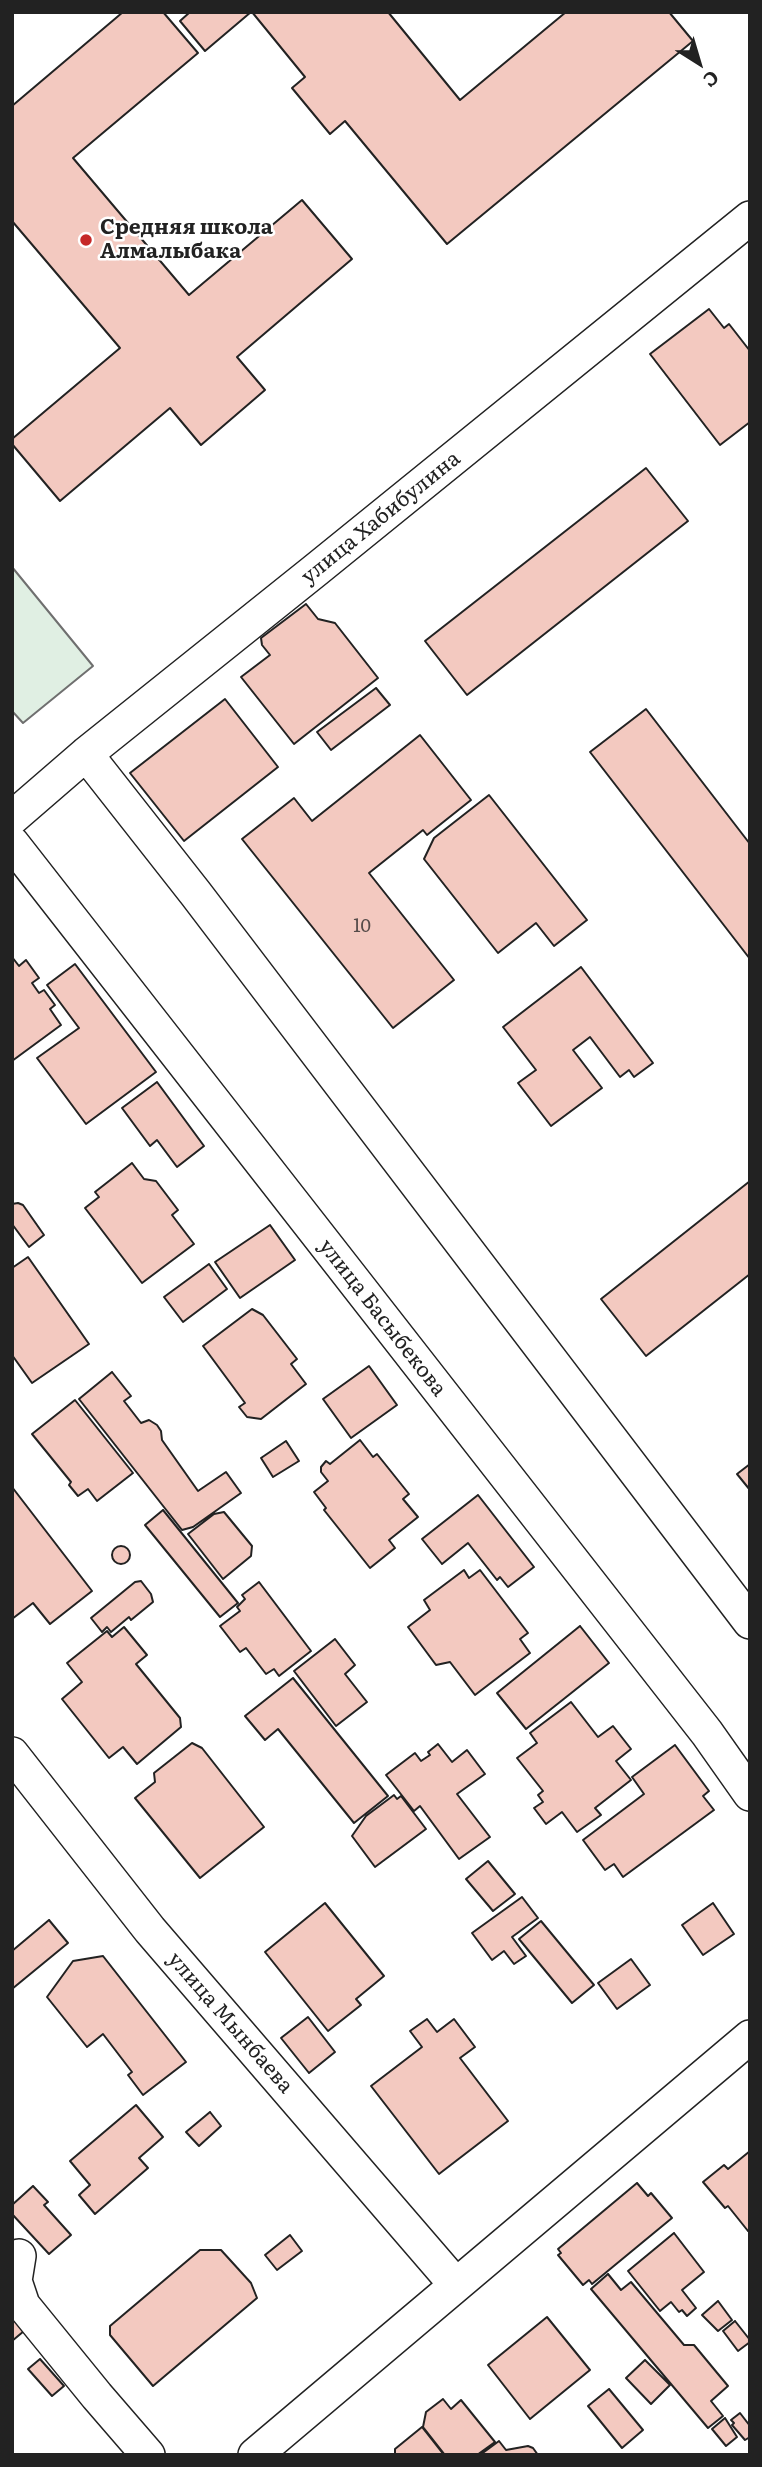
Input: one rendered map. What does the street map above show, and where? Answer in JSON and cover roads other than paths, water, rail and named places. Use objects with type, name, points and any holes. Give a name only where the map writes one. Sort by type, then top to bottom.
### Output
[{"type":"street","name":"улица Хабибулина","points":[[12,818],[86,754],[750,218]]},
{"type":"street","points":[[86,754],[196,894],[750,1622]]},
{"type":"street","name":"улица Басыбекова","points":[[12,844],[707,1733],[750,1794]]},
{"type":"street","name":"улица Мынбаева","points":[[12,1754],[150,1930],[456,2285]]},
{"type":"street","points":[[256,2455],[750,2037]]},
{"type":"street","points":[[19,2256],[15,2281],[23,2305],[148,2455]]},
{"type":"place","name":"Средняя школа Алмалыбака","points":[[86,240]]}]
